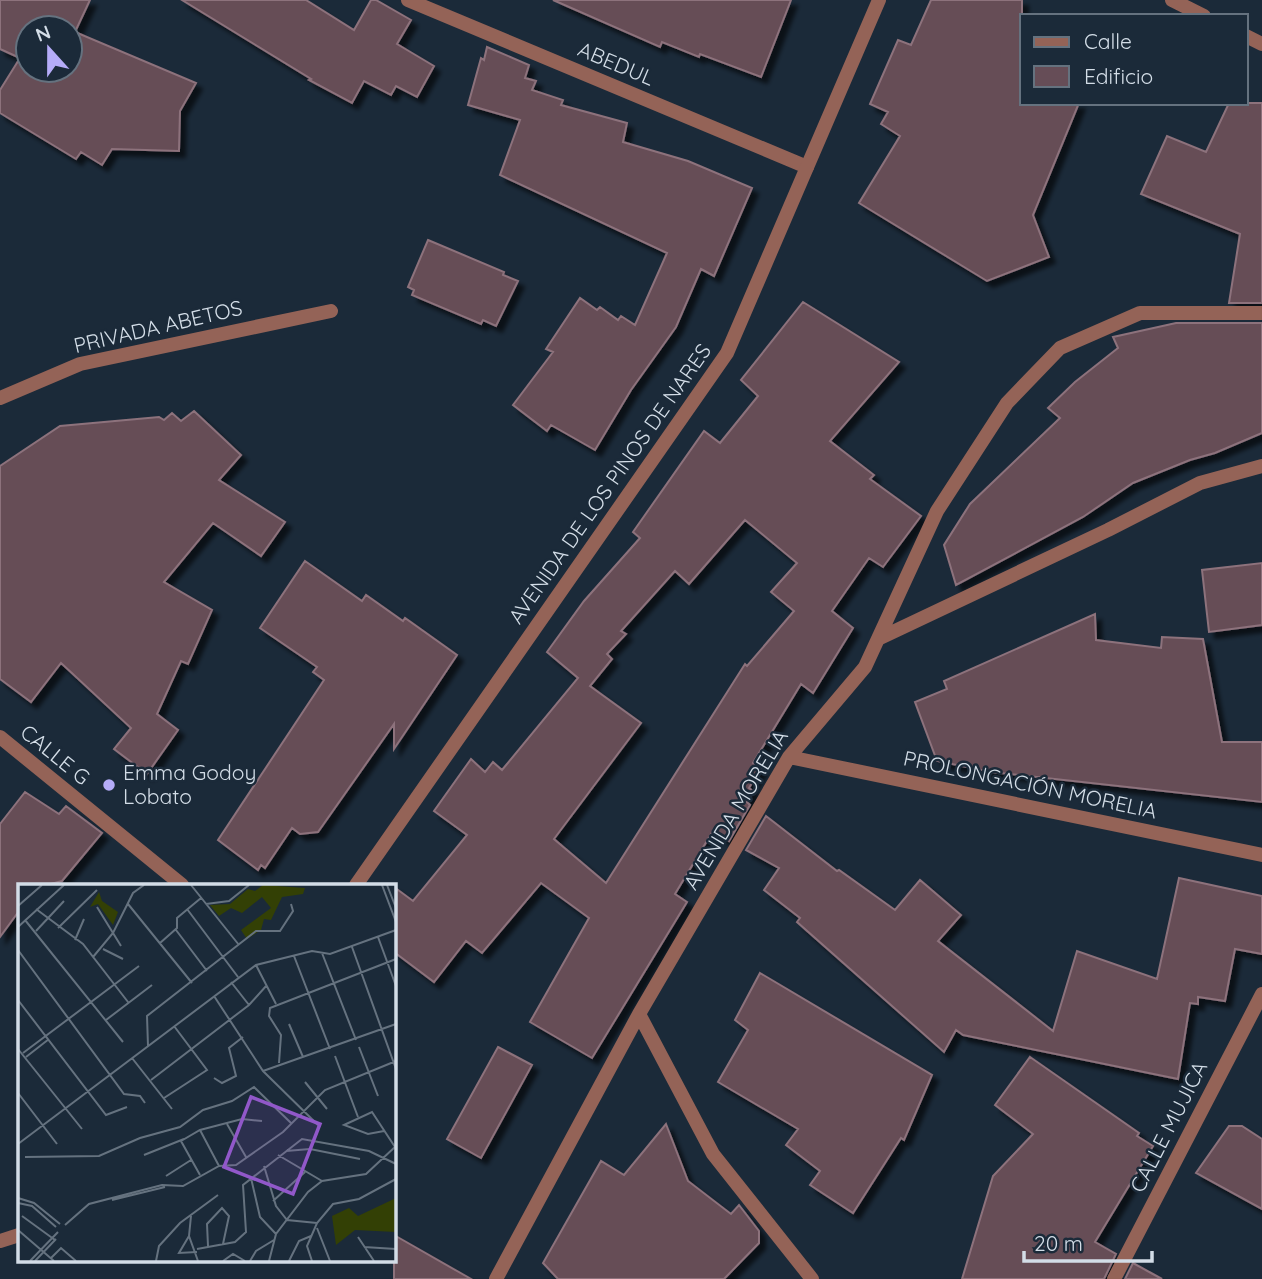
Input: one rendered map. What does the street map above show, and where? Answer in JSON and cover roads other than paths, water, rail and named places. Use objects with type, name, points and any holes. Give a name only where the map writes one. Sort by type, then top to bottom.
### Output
[{"type":"street","name":"ABEDUL","points":[[408,0],[807,167]]},
{"type":"street","name":"AVENIDA DE LOS PINOS DE NARES","points":[[357,884],[727,353],[879,0]]},
{"type":"street","points":[[1172,0],[1200,14]]},
{"type":"street","name":"PRIVADA ABETOS","points":[[0,398],[80,364],[331,311]]},
{"type":"street","name":"AVENIDA MORELIA","points":[[499,1277],[639,1014],[789,757],[865,667],[937,511],[1007,403],[1060,348],[1140,313],[1262,313]]},
{"type":"street","points":[[878,639],[1108,530],[1200,483],[1262,466]]},
{"type":"street","name":"CALLE G","points":[[0,737],[181,884]]},
{"type":"street","name":"PROLONGACIÓN MORELIA","points":[[789,757],[1262,855]]},
{"type":"street","name":"CALLE MUJICA","points":[[1114,1279],[1262,994]]},
{"type":"street","points":[[639,1014],[713,1154],[812,1279]]},
{"type":"street","points":[[0,1241],[18,1235]]},
{"type":"place","name":"Emma Godoy Lobato","points":[[109,785]]}]
